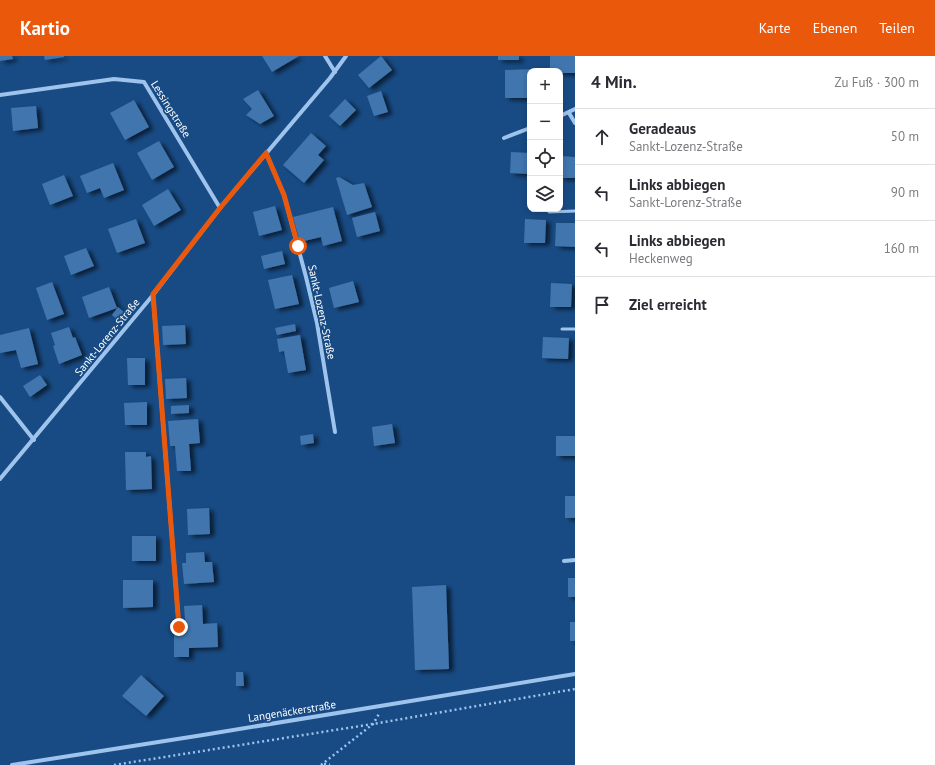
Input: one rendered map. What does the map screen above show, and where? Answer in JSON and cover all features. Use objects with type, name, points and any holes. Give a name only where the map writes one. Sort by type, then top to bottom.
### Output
[{"type":"street","points":[[325,56],[335,72]]},
{"type":"street","name":"Sankt-Lorenz-Straße","points":[[0,479],[34,440],[153,294],[220,208],[335,72],[346,56]]},
{"type":"street","name":"Lessingstraße","points":[[0,95],[114,79],[144,82],[220,208]]},
{"type":"street","points":[[563,115],[575,109]]},
{"type":"street","points":[[569,113],[575,123]]},
{"type":"street","points":[[504,138],[527,129]]},
{"type":"street","name":"Sankt-Lozenz-Straße","points":[[266,153],[284,195],[306,276],[317,323],[335,432]]},
{"type":"street","points":[[153,294],[179,627]]},
{"type":"street","points":[[0,397],[34,440]]},
{"type":"street","points":[[564,561],[575,560]]},
{"type":"street","name":"Langenäckerstraße","points":[[12,765],[575,674]]},
{"type":"lane","points":[[563,211],[575,211]]},
{"type":"lane","points":[[562,329],[575,329]]},
{"type":"path","points":[[114,765],[373,724],[575,689]]},
{"type":"path","points":[[322,764],[373,724]]},
{"type":"path","points":[[322,764],[330,765]]},
{"type":"building","points":[[0,56],[12,56],[13,59],[0,61]]},
{"type":"building","points":[[44,56],[64,56],[64,57],[45,60]]},
{"type":"building","points":[[262,56],[299,56],[272,72]]},
{"type":"building","points":[[381,56],[392,70],[369,88],[358,75]]},
{"type":"building","points":[[498,56],[519,56],[519,60],[498,60]]},
{"type":"building","points":[[550,56],[575,56],[575,73],[563,73],[563,68],[550,68]]},
{"type":"building","points":[[527,69],[527,98],[505,98],[505,70]]},
{"type":"building","points":[[258,90],[274,116],[260,124],[246,115],[252,109],[243,99]]},
{"type":"building","points":[[381,91],[388,112],[374,116],[367,96]]},
{"type":"building","points":[[345,99],[356,110],[340,126],[329,116]]},
{"type":"building","points":[[134,100],[149,127],[125,140],[110,113]]},
{"type":"building","points":[[36,106],[38,128],[13,131],[11,108]]},
{"type":"building","points":[[311,133],[326,146],[318,155],[324,160],[304,183],[283,165]]},
{"type":"building","points":[[159,141],[174,167],[152,180],[137,153]]},
{"type":"building","points":[[511,152],[527,153],[527,174],[510,173]]},
{"type":"building","points":[[563,156],[575,157],[575,178],[563,178]]},
{"type":"building","points":[[113,163],[124,190],[104,198],[100,188],[87,193],[80,176]]},
{"type":"building","points":[[64,175],[73,196],[50,205],[42,184]]},
{"type":"building","points":[[339,177],[353,185],[364,183],[372,207],[347,215],[336,178]]},
{"type":"building","points":[[168,189],[181,210],[154,226],[142,205]]},
{"type":"building","points":[[275,206],[282,230],[259,236],[253,212]]},
{"type":"building","points":[[333,207],[342,241],[323,246],[321,237],[300,242],[293,217]]},
{"type":"building","points":[[375,212],[380,231],[357,237],[352,218]]},
{"type":"building","points":[[136,219],[145,243],[117,253],[108,229]]},
{"type":"building","points":[[525,219],[546,220],[545,243],[524,243]]},
{"type":"building","points":[[556,223],[575,223],[575,247],[555,246]]},
{"type":"building","points":[[86,248],[94,266],[71,275],[64,256]]},
{"type":"building","points":[[282,251],[285,264],[264,269],[261,256]]},
{"type":"building","points":[[292,275],[299,304],[275,309],[268,280]]},
{"type":"building","points":[[353,281],[359,302],[334,308],[329,288]]},
{"type":"building","points":[[52,282],[64,314],[47,320],[36,288]]},
{"type":"building","points":[[551,283],[572,284],[571,307],[550,307]]},
{"type":"building","points":[[109,287],[117,308],[89,318],[82,297]]},
{"type":"building","points":[[118,307],[125,313],[119,321],[112,315]]},
{"type":"building","points":[[295,324],[296,331],[277,335],[275,328]]},
{"type":"building","points":[[185,325],[186,344],[163,345],[162,326]]},
{"type":"building","points":[[69,327],[73,338],[75,337],[82,355],[59,364],[53,346],[55,345],[51,333]]},
{"type":"building","points":[[29,328],[38,364],[21,368],[16,350],[0,353],[0,335]]},
{"type":"building","points":[[300,335],[306,370],[288,373],[284,351],[279,352],[277,339]]},
{"type":"building","points":[[543,337],[569,338],[568,359],[542,358]]},
{"type":"building","points":[[127,358],[145,358],[145,385],[128,385]]},
{"type":"building","points":[[40,375],[47,385],[30,397],[23,386]]},
{"type":"building","points":[[186,378],[187,398],[166,399],[165,379]]},
{"type":"building","points":[[147,402],[147,425],[125,425],[124,403]]},
{"type":"building","points":[[189,405],[189,413],[171,414],[171,406]]},
{"type":"building","points":[[198,419],[200,443],[189,444],[191,471],[177,471],[175,446],[170,446],[168,421]]},
{"type":"building","points":[[392,424],[395,443],[374,446],[372,427]]},
{"type":"building","points":[[313,434],[314,443],[301,445],[300,436]]},
{"type":"building","points":[[556,436],[575,436],[575,456],[556,456]]},
{"type":"building","points":[[125,452],[146,452],[146,457],[151,456],[152,489],[126,490]]},
{"type":"building","points":[[565,496],[575,496],[575,518],[565,518]]},
{"type":"building","points":[[209,508],[210,534],[188,535],[187,509]]},
{"type":"building","points":[[132,536],[156,536],[156,561],[132,561]]},
{"type":"building","points":[[204,552],[205,562],[212,562],[214,582],[184,584],[182,563],[186,563],[186,553]]},
{"type":"building","points":[[568,578],[575,578],[575,597],[568,597]]},
{"type":"building","points":[[123,580],[153,580],[153,607],[123,608]]},
{"type":"building","points":[[446,585],[449,669],[415,670],[412,587]]},
{"type":"building","points":[[202,605],[203,624],[217,623],[218,647],[189,648],[189,657],[174,657],[174,635],[186,634],[184,606]]},
{"type":"building","points":[[570,622],[575,622],[575,641],[570,641]]},
{"type":"building","points":[[236,672],[243,672],[244,686],[236,686]]},
{"type":"building","points":[[141,675],[164,696],[146,716],[122,696]]},
{"type":"route","points":[[179,627],[153,294],[220,208],[266,153],[284,195],[298,246]]}]
